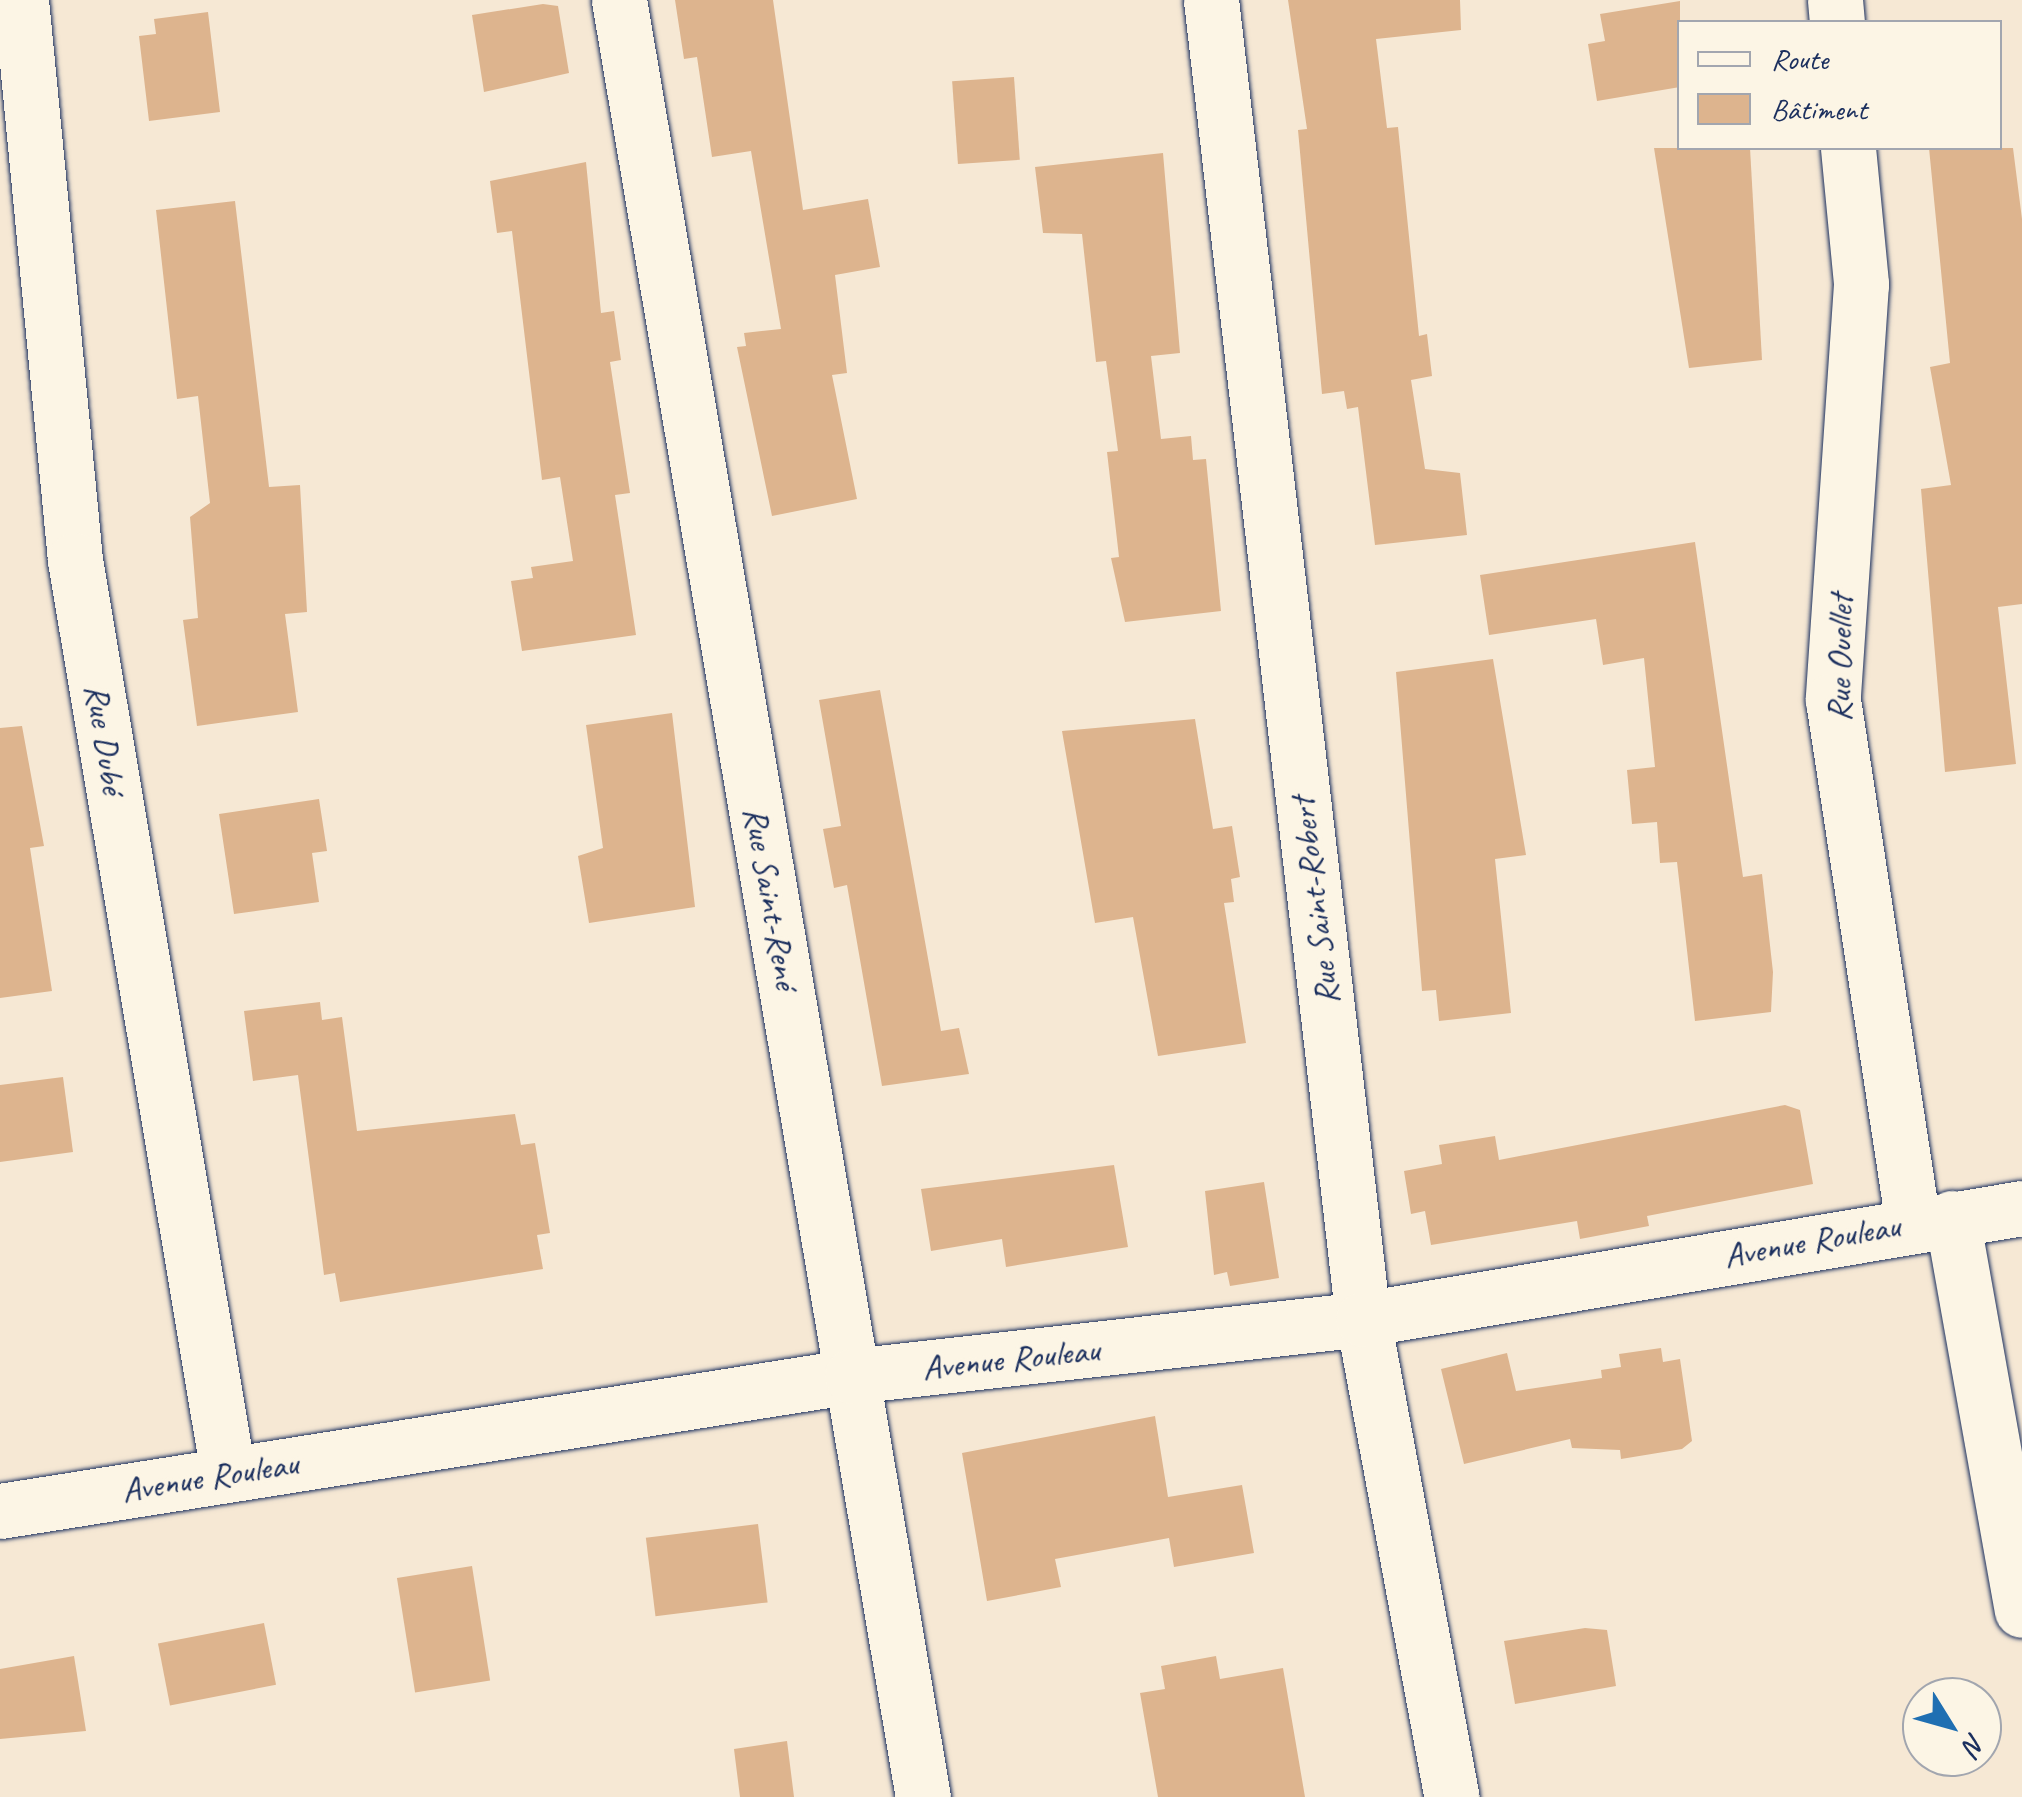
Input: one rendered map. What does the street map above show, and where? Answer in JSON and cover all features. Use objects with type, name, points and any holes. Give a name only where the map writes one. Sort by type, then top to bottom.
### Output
[{"type":"street","name":"Rue Dubé","points":[[21,0],[75,560],[228,1473]]},
{"type":"street","name":"Rue Saint-René","points":[[619,0],[923,1797]]},
{"type":"street","name":"Rue Saint-Robert","points":[[1211,0],[1363,1320],[1452,1797]]},
{"type":"street","name":"Rue Ouellet","points":[[1848,150],[1861,284],[1833,700],[1932,1221],[2022,1610]]},
{"type":"street","name":"Avenue Rouleau","points":[[0,1511],[852,1376],[1363,1320],[2022,1208]]},
{"type":"building","points":[[675,0],[773,0],[803,210],[868,199],[880,267],[835,275],[847,373],[832,375],[857,499],[772,516],[737,347],[746,346],[744,333],[781,329],[751,151],[712,157],[697,57],[684,59]]},
{"type":"building","points":[[1288,0],[1460,0],[1461,30],[1376,39],[1387,128],[1398,127],[1419,336],[1427,334],[1432,376],[1411,380],[1425,469],[1460,473],[1467,535],[1375,545],[1358,407],[1347,409],[1344,391],[1322,394],[1298,130],[1307,129]]},
{"type":"building","points":[[1680,1],[1677,88],[1597,101],[1588,44],[1605,41],[1600,14]]},
{"type":"building","points":[[543,4],[558,6],[569,73],[484,92],[472,15]]},
{"type":"building","points":[[208,12],[220,112],[149,121],[139,36],[156,34],[154,19]]},
{"type":"building","points":[[1014,77],[1020,160],[958,164],[952,81]]},
{"type":"building","points":[[1654,148],[1750,150],[1762,360],[1689,368]]},
{"type":"building","points":[[2013,148],[2022,219],[2022,604],[1998,607],[2016,764],[1945,772],[1921,489],[1951,485],[1930,367],[1950,363],[1929,150]]},
{"type":"building","points":[[1163,153],[1180,353],[1151,356],[1161,439],[1191,436],[1193,460],[1206,459],[1221,611],[1125,622],[1111,558],[1119,557],[1107,452],[1118,451],[1106,361],[1096,362],[1082,234],[1043,233],[1035,167]]},
{"type":"building","points":[[586,162],[601,313],[614,311],[621,360],[610,362],[630,493],[615,495],[636,635],[522,651],[511,581],[533,578],[531,567],[573,561],[560,477],[542,480],[512,231],[497,233],[490,181]]},
{"type":"building","points":[[235,201],[269,487],[300,485],[307,612],[285,614],[298,712],[197,726],[183,620],[198,618],[190,517],[210,503],[198,396],[177,399],[156,210]]},
{"type":"building","points":[[1695,542],[1743,877],[1762,874],[1773,972],[1771,1012],[1695,1021],[1677,862],[1660,863],[1657,822],[1632,824],[1627,770],[1655,767],[1644,658],[1603,665],[1596,619],[1489,635],[1480,575]]},
{"type":"building","points":[[1493,659],[1526,855],[1495,859],[1511,1013],[1439,1021],[1436,990],[1422,991],[1396,672]]},
{"type":"building","points":[[880,690],[941,1031],[959,1028],[969,1074],[882,1086],[847,885],[834,888],[823,829],[841,826],[819,700]]},
{"type":"building","points":[[672,713],[695,907],[589,923],[578,856],[603,848],[586,725]]},
{"type":"building","points":[[1195,719],[1213,829],[1232,826],[1240,877],[1231,879],[1234,902],[1224,903],[1246,1043],[1158,1056],[1133,917],[1095,923],[1062,731]]},
{"type":"building","points":[[22,726],[44,846],[30,848],[52,991],[0,998],[0,728]]},
{"type":"building","points":[[319,799],[327,851],[312,853],[319,902],[234,914],[219,814]]},
{"type":"building","points":[[320,1002],[322,1020],[342,1017],[357,1131],[515,1114],[521,1145],[535,1143],[550,1233],[537,1235],[543,1269],[340,1302],[335,1273],[324,1275],[298,1075],[253,1081],[244,1011]]},
{"type":"building","points":[[63,1077],[73,1152],[0,1162],[0,1085]]},
{"type":"building","points":[[1785,1105],[1800,1110],[1813,1184],[1647,1216],[1649,1226],[1580,1239],[1577,1221],[1431,1245],[1425,1211],[1411,1214],[1404,1171],[1442,1164],[1439,1145],[1495,1136],[1499,1160]]},
{"type":"building","points":[[1114,1165],[1128,1247],[1006,1267],[1002,1239],[931,1251],[921,1189]]},
{"type":"building","points":[[1264,1182],[1279,1278],[1230,1286],[1227,1272],[1214,1275],[1205,1191]]},
{"type":"building","points":[[1661,1348],[1663,1362],[1680,1359],[1692,1441],[1682,1449],[1621,1459],[1620,1450],[1572,1448],[1570,1439],[1464,1464],[1441,1369],[1507,1353],[1516,1391],[1602,1378],[1601,1370],[1621,1367],[1619,1354]]},
{"type":"building","points":[[1155,1416],[1168,1497],[1242,1485],[1254,1553],[1174,1567],[1169,1538],[1055,1559],[1061,1587],[987,1601],[962,1453]]},
{"type":"building","points":[[758,1524],[768,1602],[655,1616],[646,1538]]},
{"type":"building","points":[[472,1566],[490,1681],[415,1692],[397,1578]]},
{"type":"building","points":[[264,1623],[276,1685],[170,1705],[158,1644]]},
{"type":"building","points":[[1585,1628],[1607,1630],[1616,1686],[1515,1704],[1504,1641]]},
{"type":"building","points":[[74,1656],[86,1731],[0,1739],[0,1669]]},
{"type":"building","points":[[1216,1656],[1220,1679],[1283,1668],[1305,1797],[1158,1797],[1140,1693],[1165,1689],[1161,1666]]},
{"type":"building","points":[[787,1741],[794,1797],[740,1797],[734,1749]]}]
